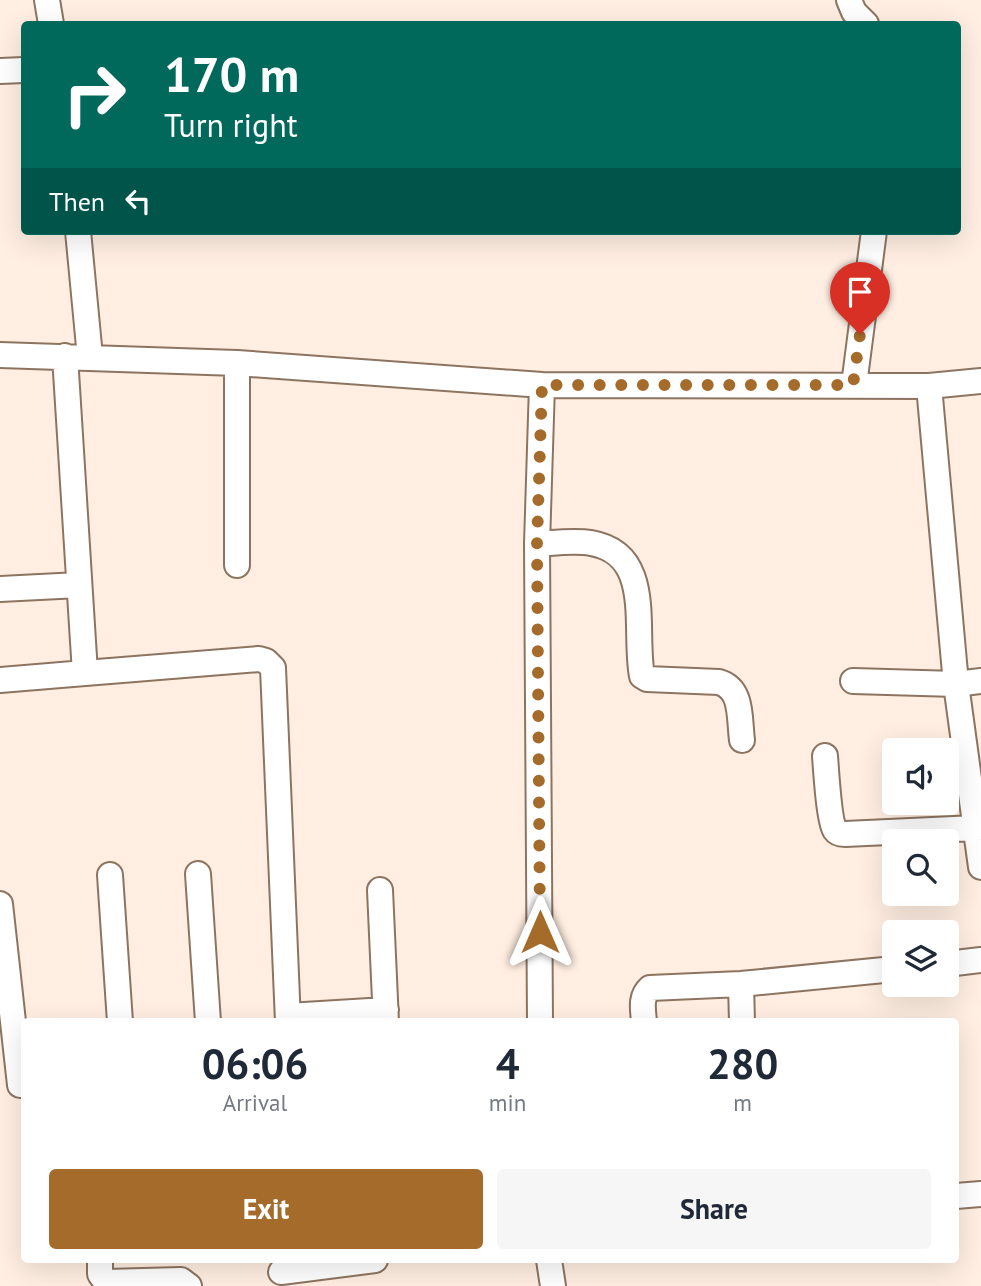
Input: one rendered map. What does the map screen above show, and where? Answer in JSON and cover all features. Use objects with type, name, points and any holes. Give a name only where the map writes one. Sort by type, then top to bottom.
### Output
[{"type":"street","points":[[47,0],[50,21]]},
{"type":"street","points":[[849,0],[854,12],[863,21]]},
{"type":"street","points":[[0,71],[21,70]]},
{"type":"street","points":[[78,235],[90,358]]},
{"type":"street","points":[[853,385],[873,235]]},
{"type":"street","points":[[0,355],[237,363],[542,385],[929,386],[981,381]]},
{"type":"street","points":[[65,356],[85,673]]},
{"type":"street","points":[[237,363],[237,565]]},
{"type":"street","points":[[540,1018],[537,544],[542,385]]},
{"type":"street","points":[[929,386],[956,684],[981,867]]},
{"type":"street","points":[[537,544],[590,542],[614,552],[627,563],[636,582],[642,676],[647,679],[728,684],[737,697],[742,740]]},
{"type":"street","points":[[0,589],[79,585]]},
{"type":"street","points":[[0,680],[259,659],[266,661],[273,668],[288,1018]]},
{"type":"street","points":[[853,681],[956,684],[981,681]]},
{"type":"street","points":[[825,756],[832,817],[835,830],[839,833],[976,828]]},
{"type":"street","points":[[198,874],[208,1018]]},
{"type":"street","points":[[110,875],[120,1018]]},
{"type":"street","points":[[321,1018],[386,1016],[380,890]]},
{"type":"street","points":[[0,904],[21,1084]]},
{"type":"street","points":[[959,963],[981,960]]},
{"type":"street","points":[[643,1018],[644,993],[650,988],[741,984],[882,970]]},
{"type":"street","points":[[741,984],[742,1018]]},
{"type":"street","points":[[959,1196],[981,1194]]},
{"type":"street","points":[[281,1272],[352,1263]]},
{"type":"street","points":[[549,1263],[553,1286]]},
{"type":"street","points":[[98,1275],[106,1282],[181,1280],[188,1286]]},
{"type":"route","points":[[540,932],[537,544],[542,385],[853,385],[860,334]]}]
